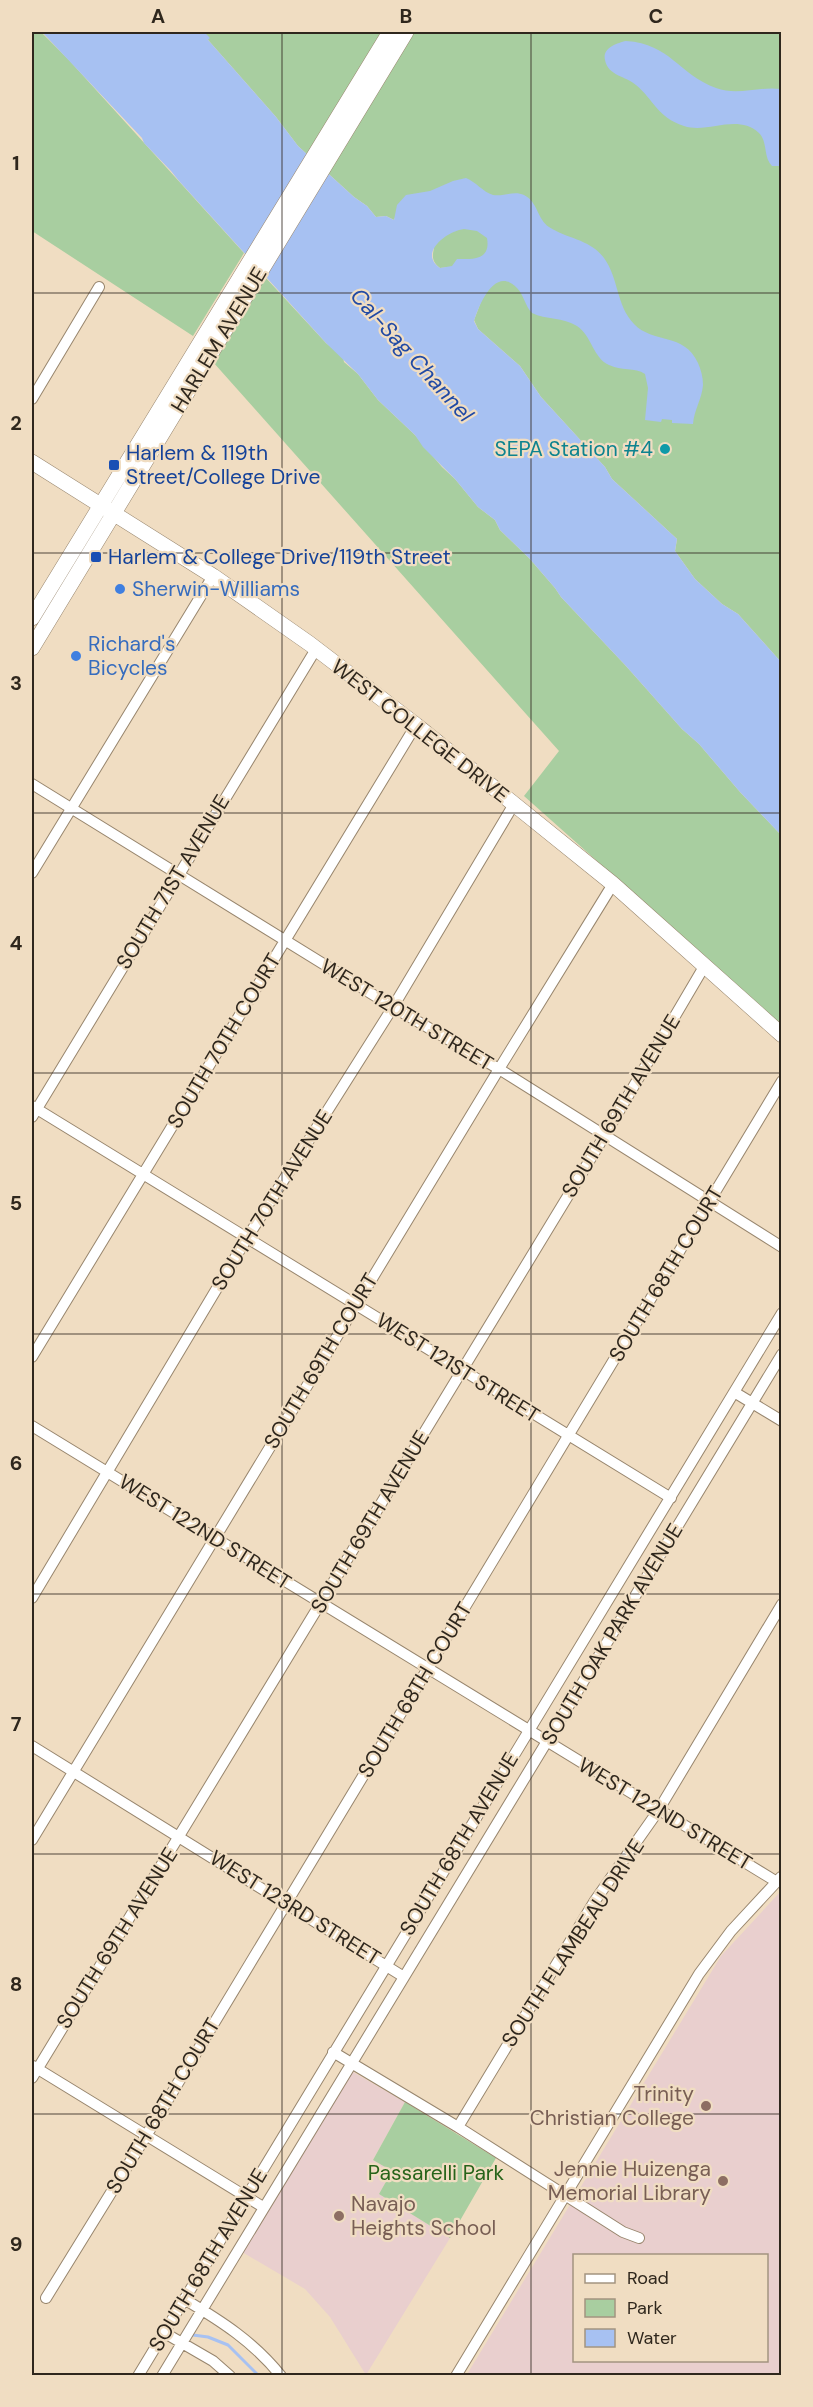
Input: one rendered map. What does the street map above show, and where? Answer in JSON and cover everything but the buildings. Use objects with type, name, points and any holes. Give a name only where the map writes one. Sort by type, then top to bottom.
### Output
[{"type":"main road","name":"HARLEM AVENUE","points":[[333,139],[390,32]]},
{"type":"main road","name":"HARLEM AVENUE","points":[[36,621],[114,513],[242,288],[333,139],[406,32]]},
{"type":"main road","name":"HARLEM AVENUE","points":[[32,648],[36,621],[100,503],[242,288]]},
{"type":"main road","name":"WEST COLLEGE DRIVE","points":[[32,462],[213,576],[316,649],[416,725],[613,884],[782,1035]]},
{"type":"street","points":[[32,399],[99,287]]},
{"type":"street","points":[[32,873],[213,576]]},
{"type":"street","name":"SOUTH 71ST AVENUE","points":[[33,1110],[316,649]]},
{"type":"street","name":"SOUTH 70TH COURT","points":[[32,1357],[416,725]]},
{"type":"street","name":"WEST 120TH STREET","points":[[32,784],[605,1135],[782,1247]]},
{"type":"street","name":"SOUTH 70TH AVENUE","points":[[32,1598],[247,1238],[393,1007],[514,804]]},
{"type":"street","name":"SOUTH 69TH COURT","points":[[32,1840],[498,1069],[613,884]]},
{"type":"street","name":"SOUTH 69TH AVENUE","points":[[33,2071],[179,1837],[605,1135],[705,965]]},
{"type":"street","name":"SOUTH 68TH COURT","points":[[46,2298],[782,1081]]},
{"type":"street","name":"WEST 121ST STREET","points":[[33,1110],[143,1174],[670,1498]]},
{"type":"street","name":"SOUTH 68TH AVENUE","points":[[138,2376],[782,1313]]},
{"type":"street","name":"SOUTH OAK PARK AVENUE","points":[[162,2376],[262,2207],[352,2064],[782,1354]]},
{"type":"street","points":[[734,1392],[782,1421]]},
{"type":"street","name":"WEST 122ND STREET","points":[[32,1426],[658,1811],[779,1879]]},
{"type":"street","name":"SOUTH FLAMBEAU DRIVE","points":[[458,2127],[598,1896],[658,1811],[782,1604]]},
{"type":"street","name":"WEST 123RD STREET","points":[[32,1746],[404,1977]]},
{"type":"street","points":[[456,2376],[699,1974],[731,1931],[779,1879]]},
{"type":"street","points":[[333,2052],[458,2127],[623,2232],[639,2238]]},
{"type":"street","points":[[33,2071],[146,2136],[262,2207]]},
{"type":"street","points":[[184,2299],[231,2327],[266,2356],[281,2376]]},
{"type":"street","points":[[163,2332],[213,2361],[230,2376]]},
{"type":"shaded area","name":"Trinity Christian College","points":[[781,1891],[781,2375],[466,2376],[721,1956]]},
{"type":"shaded area","name":"Navajo Heights School","points":[[353,2072],[405,2102],[373,2160],[392,2171],[379,2194],[450,2238],[366,2375],[330,2317],[305,2289],[242,2252]]},
{"type":"green space","points":[[32,32],[41,32],[68,59],[244,253],[193,336],[32,231]]},
{"type":"green space","points":[[201,32],[781,32],[781,662],[738,614],[722,604],[695,579],[675,551],[677,539],[612,479],[605,467],[541,397],[520,366],[478,329],[474,320],[482,299],[452,267],[437,266],[433,259],[434,248],[396,215],[394,220],[386,216],[376,217],[367,206],[298,146],[276,117]]},
{"type":"green space","points":[[265,277],[326,343],[343,357],[344,362],[358,374],[378,400],[415,435],[478,507],[495,520],[500,530],[529,558],[561,597],[781,835],[781,1025],[524,796],[559,751],[213,362]]},
{"type":"green space","name":"Passarelli Park","points":[[405,2102],[496,2158],[450,2238],[379,2194],[392,2171],[373,2160]]},
{"type":"water","name":"Cal-Sag Channel","points":[[42,32],[201,32],[276,117],[298,146],[367,206],[376,217],[386,216],[394,220],[397,205],[406,195],[430,191],[466,178],[493,195],[516,193],[524,195],[532,202],[545,224],[592,247],[604,258],[624,309],[634,324],[650,334],[677,342],[692,353],[700,368],[703,385],[693,424],[672,423],[672,420],[662,419],[661,422],[645,420],[648,388],[645,374],[637,370],[614,367],[604,362],[582,330],[566,321],[532,313],[517,288],[509,282],[502,281],[489,290],[474,321],[478,329],[520,366],[541,397],[605,467],[612,479],[677,539],[675,551],[695,579],[722,604],[738,614],[781,662],[781,835],[561,597],[529,558],[500,530],[495,520],[478,507],[455,479],[423,447],[415,435],[378,400],[358,374],[326,343],[144,143],[142,138]],"holes":[[[464,229],[477,231],[487,238],[486,251],[483,255],[457,259],[452,266],[440,268],[434,262],[433,250],[443,238]]]},
{"type":"water","points":[[626,41],[641,43],[664,53],[692,75],[716,88],[732,91],[781,89],[781,166],[772,166],[767,158],[762,137],[750,127],[732,124],[693,128],[668,118],[636,85],[613,73],[607,65],[605,56],[608,49]]},
{"type":"waterway","points":[[202,32],[208,38]]},
{"type":"waterway","points":[[193,2335],[208,2337],[228,2345],[259,2376]]},
{"type":"place","name":"SEPA Station #4","points":[[665,449]]},
{"type":"place","name":"Harlem & 119th Street/College Drive","points":[[114,465]]},
{"type":"place","name":"Harlem & College Drive/119th Street","points":[[96,557]]},
{"type":"place","name":"Sherwin-Williams","points":[[120,589]]},
{"type":"place","name":"Richard's Bicycles","points":[[76,656]]},
{"type":"place","name":"Trinity Christian College","points":[[706,2106]]},
{"type":"place","name":"Jennie Huizenga Memorial Library","points":[[723,2181]]},
{"type":"place","name":"Navajo Heights School","points":[[339,2216]]}]
